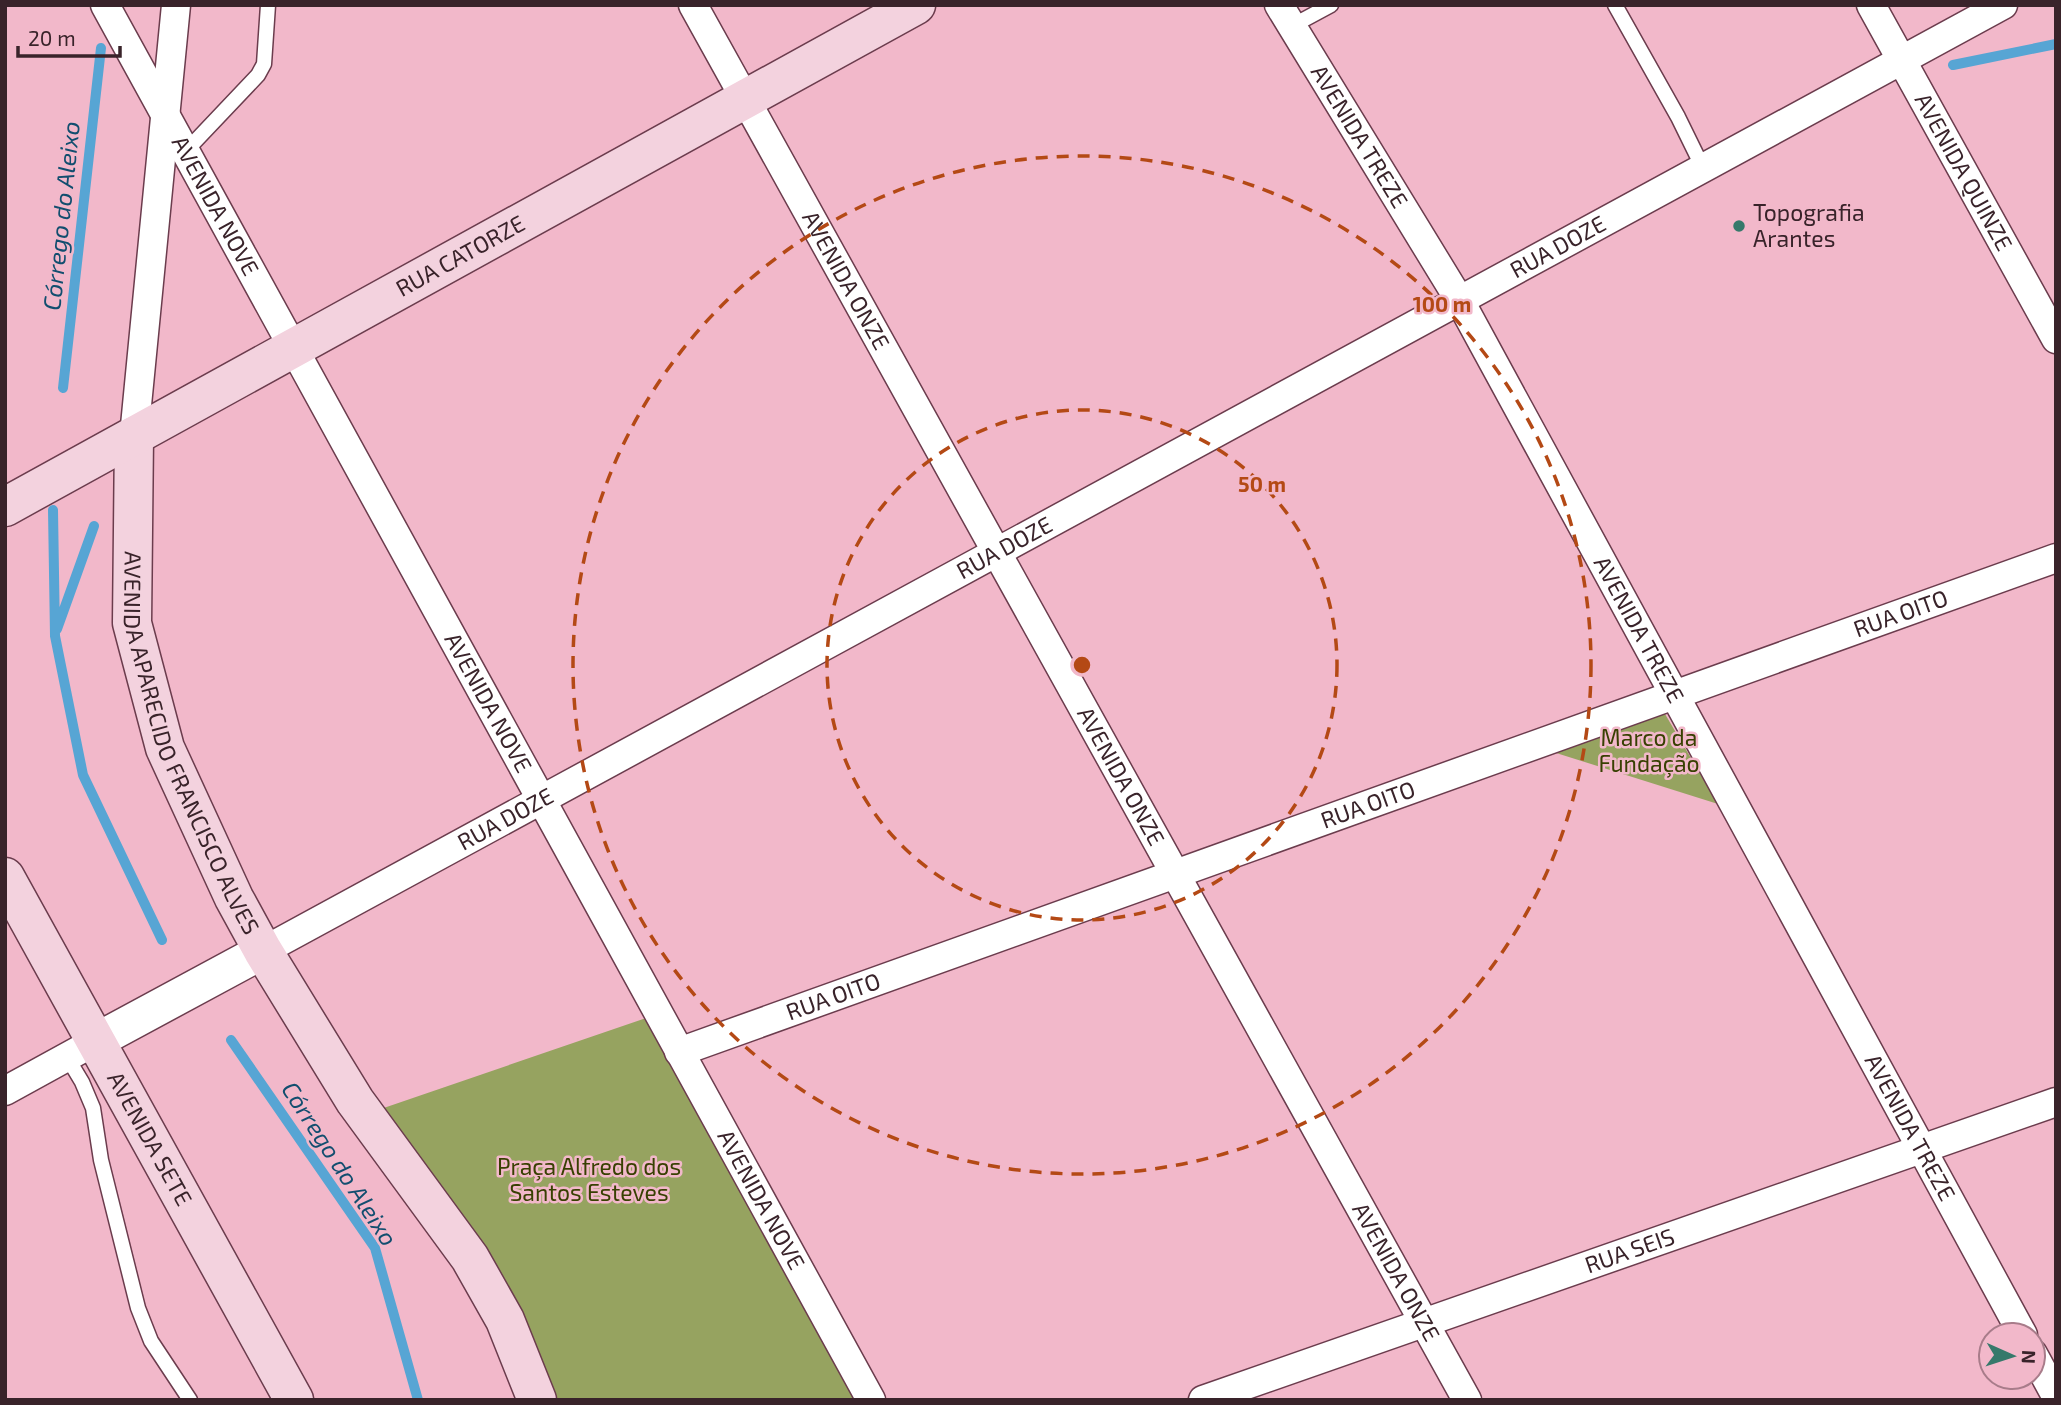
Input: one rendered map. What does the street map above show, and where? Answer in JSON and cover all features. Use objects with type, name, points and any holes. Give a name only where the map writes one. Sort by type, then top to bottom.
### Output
[{"type":"main road","name":"RUA CATORZE","points":[[7,513],[134,436],[916,5]]},
{"type":"main road","name":"AVENIDA APARECIDO FRANCISCO ALVES","points":[[134,436],[132,623],[165,748],[234,898],[263,951],[355,1101],[470,1258],[505,1320],[537,1400]]},
{"type":"main road","name":"AVENIDA SETE","points":[[5,877],[82,1049],[294,1400]]},
{"type":"street","name":"AVENIDA NOVE","points":[[104,5],[871,1400]]},
{"type":"street","name":"AVENIDA APARECIDO FRANCISCO ALVES","points":[[134,436],[176,5]]},
{"type":"street","name":"AVENIDA ONZE","points":[[693,5],[1467,1400]]},
{"type":"street","name":"AVENIDA QUINZE","points":[[1871,5],[2056,339]]},
{"type":"street","name":"RUA DOZE","points":[[5,1091],[2003,5]]},
{"type":"street","name":"AVENIDA TREZE","points":[[1285,15],[1460,301],[2015,1321]]},
{"type":"street","name":"RUA OITO","points":[[679,1052],[2056,558]]},
{"type":"street","name":"RUA SEIS","points":[[1203,1400],[2056,1102]]},
{"type":"street","points":[[2047,1380],[2056,1396]]},
{"type":"lane","points":[[185,152],[258,75],[264,64],[268,5]]},
{"type":"lane","points":[[1285,15],[1331,5]]},
{"type":"lane","points":[[1615,5],[1678,117],[1703,168]]},
{"type":"lane","points":[[82,1049],[82,1082],[93,1108],[101,1160],[138,1308],[151,1342],[190,1400]]},
{"type":"green space","name":"Marco da Fundação","points":[[1665,714],[1718,804],[1553,752]]},
{"type":"green space","name":"Praça Alfredo dos Santos Esteves","points":[[652,1016],[861,1400],[546,1400],[372,1112]]},
{"type":"waterway","points":[[1953,65],[2056,44]]},
{"type":"waterway","name":"Córrego do Aleixo","points":[[63,388],[101,48]]},
{"type":"waterway","name":"Córrego do Aleixo","points":[[53,510],[55,636],[83,775],[162,940]]},
{"type":"waterway","points":[[57,629],[94,526]]},
{"type":"waterway","name":"Córrego do Aleixo","points":[[231,1040],[375,1248],[418,1400]]},
{"type":"place","name":"Topografia Arantes","points":[[1739,226]]}]
